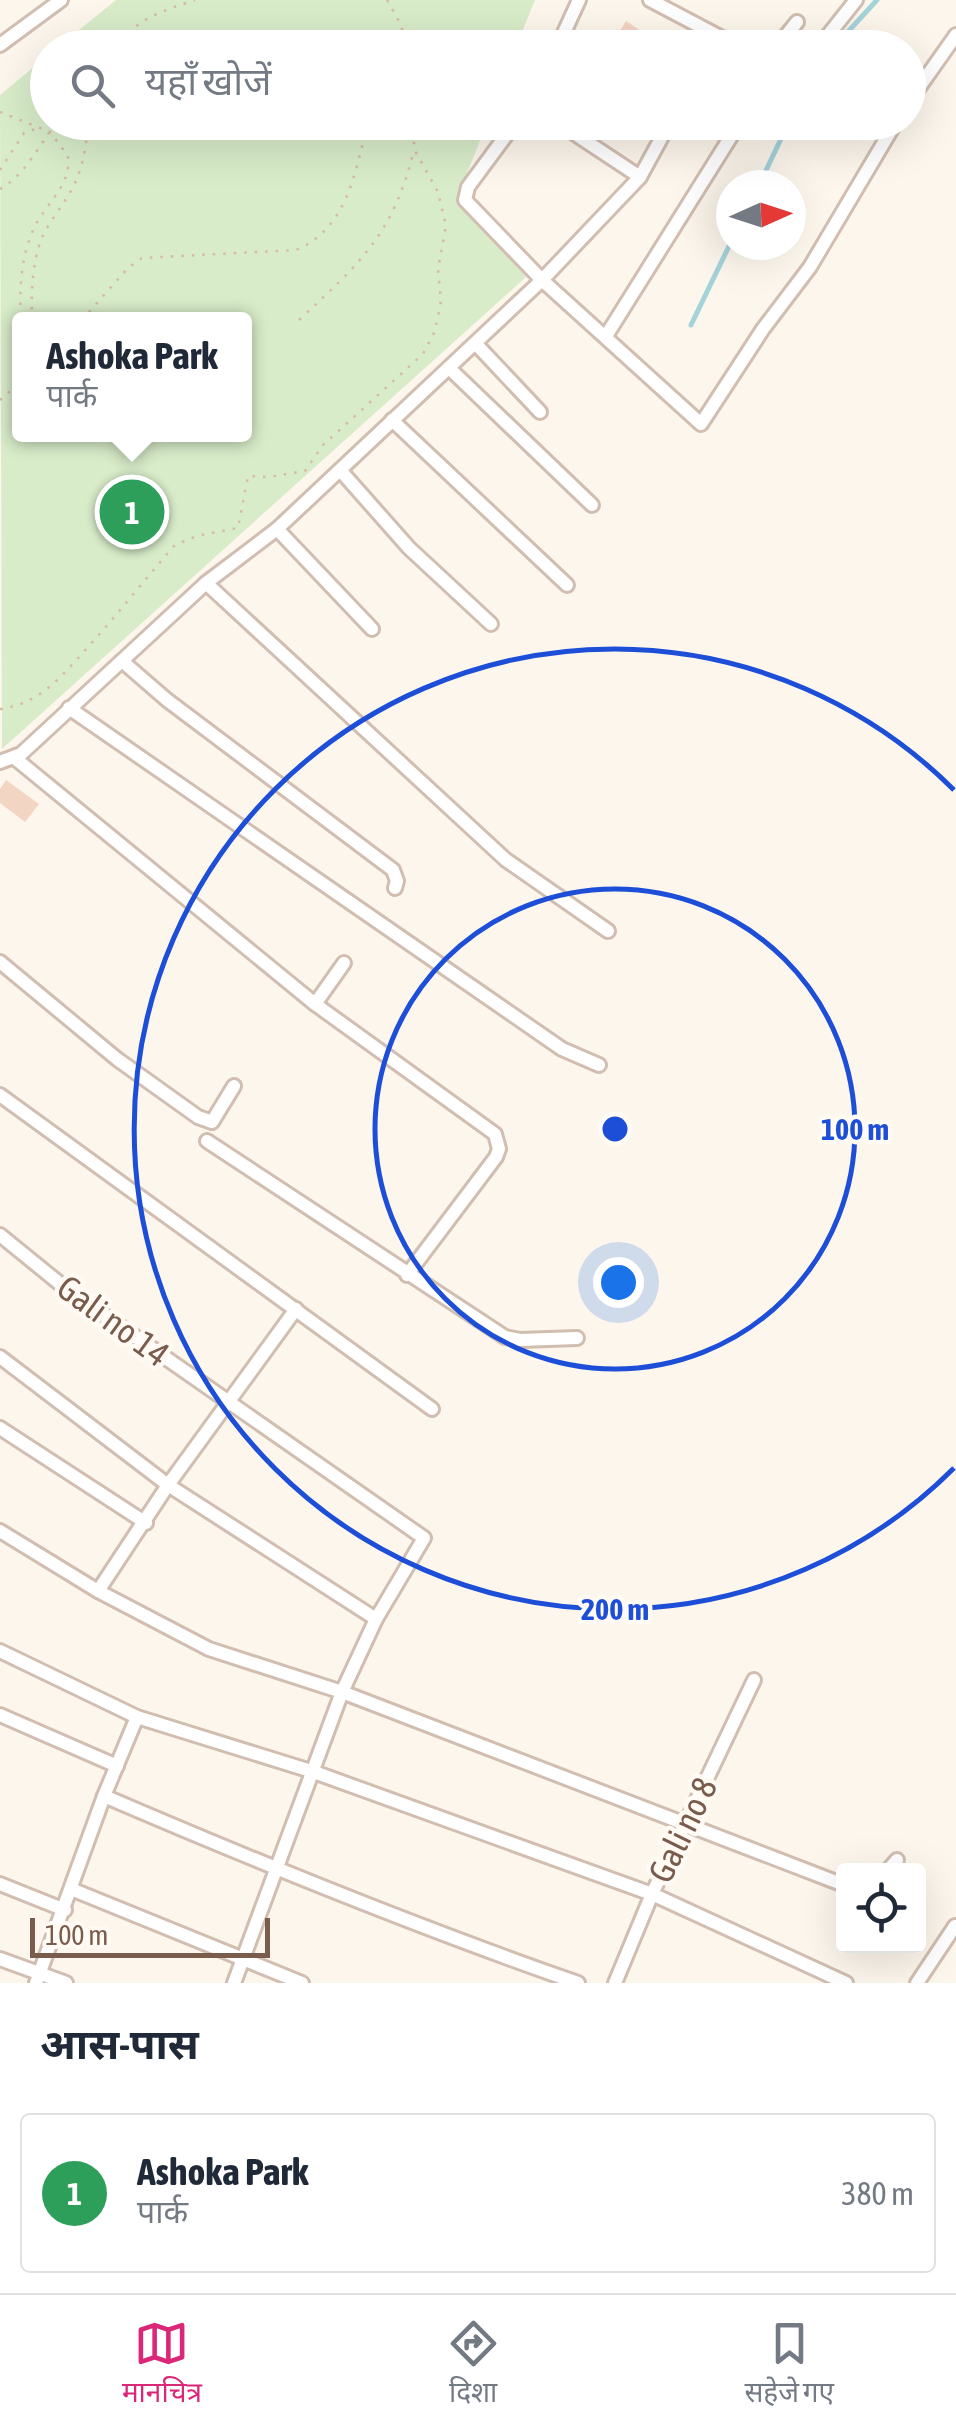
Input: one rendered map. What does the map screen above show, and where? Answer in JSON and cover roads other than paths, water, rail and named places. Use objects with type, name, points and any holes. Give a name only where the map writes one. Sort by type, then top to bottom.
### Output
[{"type":"street","points":[[0,45],[62,0]]},
{"type":"street","points":[[565,30],[579,0]]},
{"type":"street","points":[[650,0],[696,30]]},
{"type":"street","points":[[832,30],[856,0]]},
{"type":"street","points":[[790,30],[796,22]]},
{"type":"street","points":[[926,78],[956,35]]},
{"type":"street","points":[[503,140],[468,188],[465,200],[542,280],[701,424],[762,330],[810,267],[885,140]]},
{"type":"street","points":[[584,140],[640,177]]},
{"type":"street","points":[[0,774],[8,761],[206,583],[277,530],[450,369],[640,177],[660,140]]},
{"type":"street","points":[[606,336],[729,140]]},
{"type":"street","points":[[476,344],[540,412]]},
{"type":"street","points":[[450,369],[592,505]]},
{"type":"street","points":[[392,420],[567,585]]},
{"type":"street","points":[[340,470],[409,548],[491,624]]},
{"type":"street","points":[[277,530],[372,630]]},
{"type":"street","points":[[206,583],[506,860],[608,931]]},
{"type":"street","points":[[122,662],[394,870],[395,888]]},
{"type":"street","points":[[69,708],[562,1049],[599,1065]]},
{"type":"street","points":[[8,761],[315,1004],[488,1128],[498,1142],[496,1157],[407,1275]]},
{"type":"street","points":[[0,962],[117,1059],[198,1117],[212,1122],[234,1086]]},
{"type":"street","points":[[315,1004],[344,964]]},
{"type":"street","points":[[0,1095],[432,1409]]},
{"type":"street","points":[[207,1141],[505,1336],[520,1340],[577,1338]]},
{"type":"street","name":"Gali no 14","points":[[0,1235],[64,1287],[424,1538],[376,1619]]},
{"type":"street","points":[[98,1591],[168,1485],[296,1308]]},
{"type":"street","points":[[0,1358],[168,1485],[376,1619],[342,1692],[234,1983]]},
{"type":"street","points":[[0,1428],[146,1523]]},
{"type":"street","points":[[0,1531],[98,1591],[209,1649],[342,1692],[836,1882]]},
{"type":"street","points":[[0,1651],[137,1716],[312,1771],[652,1894],[846,1983]]},
{"type":"street","name":"Gali no 8","points":[[616,1983],[652,1894],[754,1680]]},
{"type":"street","points":[[0,1715],[117,1766]]},
{"type":"street","points":[[38,1978],[137,1716]]},
{"type":"street","points":[[104,1796],[276,1870],[578,1983]]},
{"type":"street","points":[[0,1884],[65,1910]]},
{"type":"street","points":[[71,1889],[302,1983]]},
{"type":"street","points":[[917,1983],[955,1926]]},
{"type":"street","points":[[0,1959],[38,1978],[66,1983]]},
{"type":"waterway","points":[[850,30],[877,0]]},
{"type":"waterway","points":[[766,170],[780,140]]},
{"type":"waterway","points":[[691,325],[722,260]]},
{"type":"place","name":"Ashoka Park","points":[[132,512]]}]
